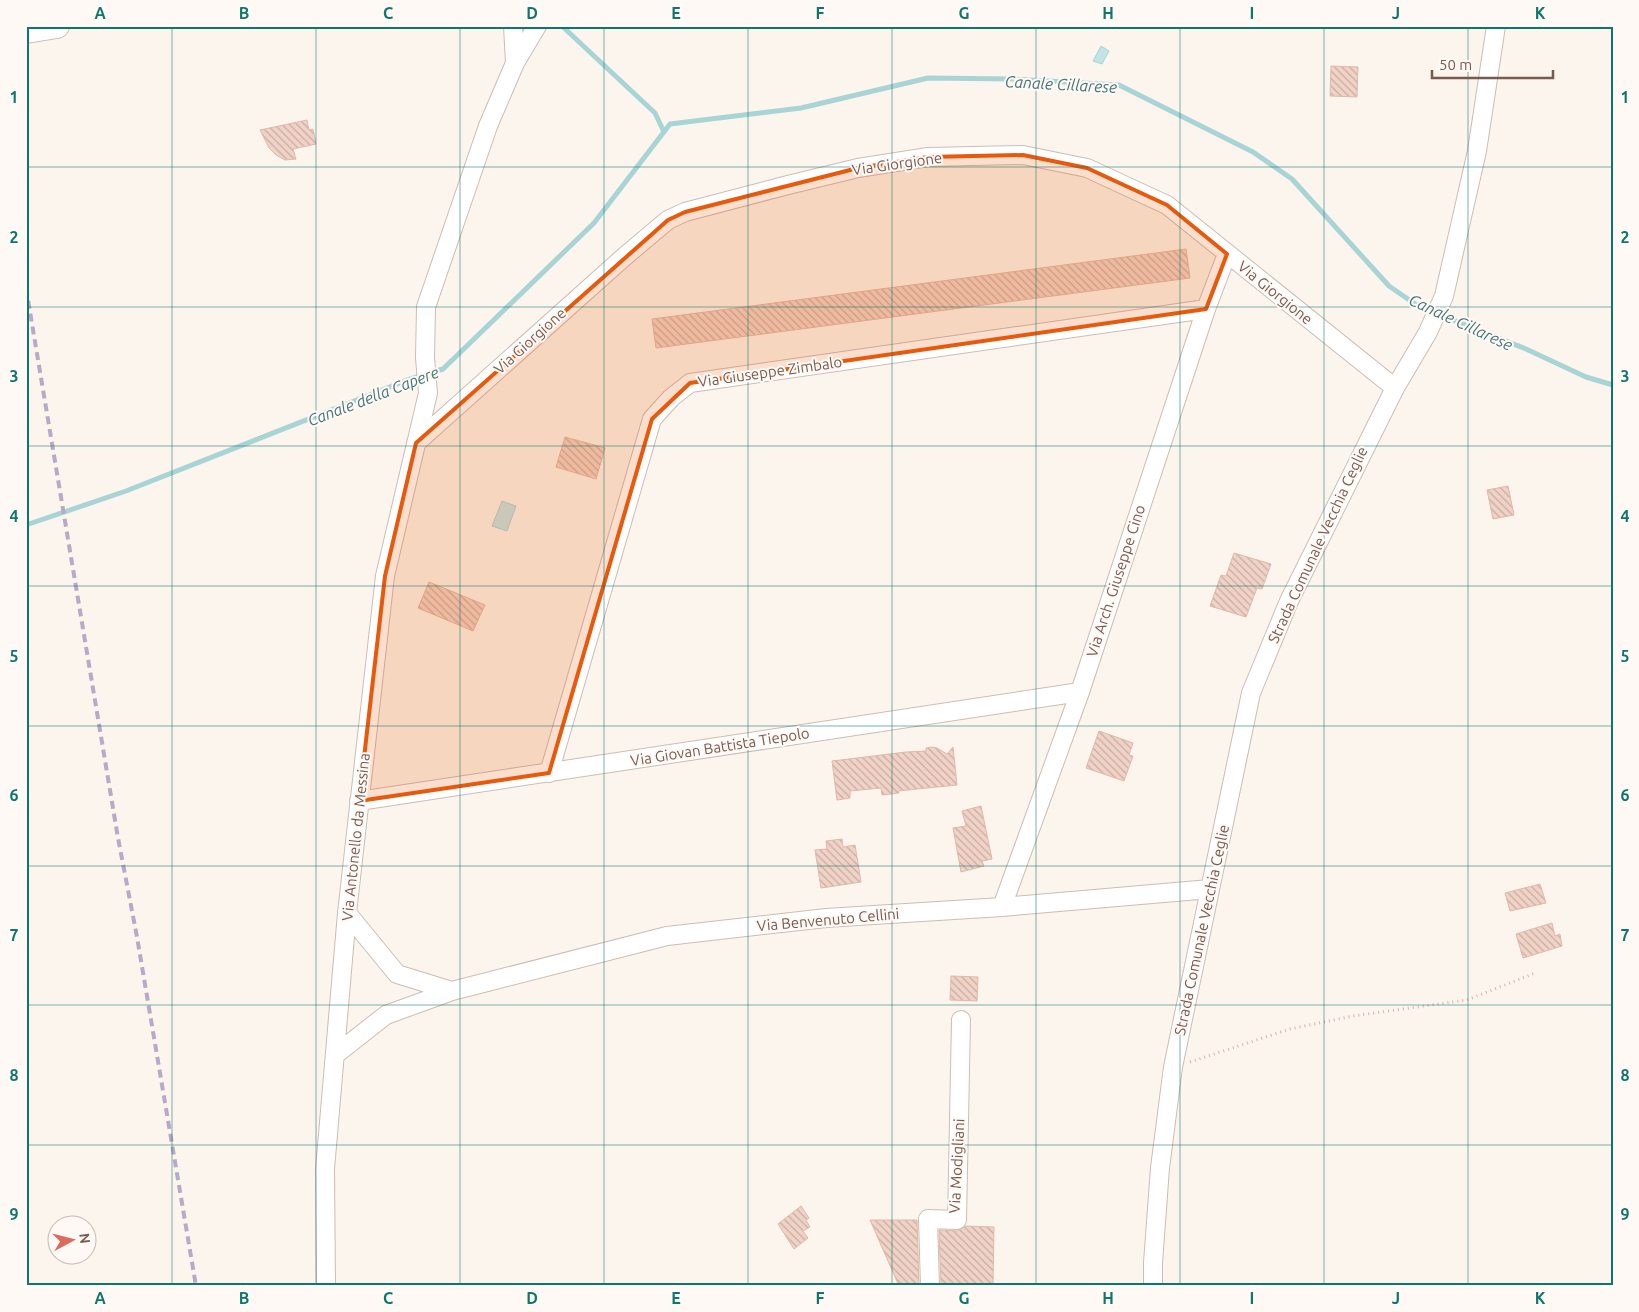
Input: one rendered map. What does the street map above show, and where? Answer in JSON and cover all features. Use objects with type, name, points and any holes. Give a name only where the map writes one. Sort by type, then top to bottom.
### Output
[{"type":"main road","points":[[29,31],[57,26]]},
{"type":"street","points":[[513,26],[515,63]]},
{"type":"street","points":[[515,63],[522,26]]},
{"type":"street","points":[[515,63],[537,26]]},
{"type":"street","name":"Strada Comunale Vecchia Ceglie","points":[[1153,1286],[1160,1168],[1173,1067],[1251,693],[1288,602],[1395,388],[1428,332],[1444,296],[1477,151],[1496,26]]},
{"type":"street","name":"Via Antonello da Messina","points":[[326,1286],[326,1169],[335,1055],[347,913],[384,576],[428,393],[425,358],[426,307],[488,126],[515,63]]},
{"type":"street","name":"Via Giorgione","points":[[416,443],[668,220],[685,212],[858,168],[928,157],[1023,155],[1087,168],[1167,205],[1395,388]]},
{"type":"street","name":"Via Arch. Giuseppe Cino","points":[[1002,907],[1080,692],[1206,309],[1227,254]]},
{"type":"street","name":"Via Giuseppe Zimbalo","points":[[549,772],[652,419],[671,398],[690,383],[1206,309]]},
{"type":"street","name":"Via Giovan Battista Tiepolo","points":[[360,801],[1080,692]]},
{"type":"street","name":"Via Benvenuto Cellini","points":[[335,1055],[386,1015],[452,991],[667,936],[826,918],[1002,907],[1210,889]]},
{"type":"street","points":[[347,913],[397,974],[452,991]]},
{"type":"street","name":"Via Modigliani","points":[[930,1286],[928,1219],[957,1220],[961,1020]]},
{"type":"path","points":[[1173,1067],[1290,1029],[1353,1016],[1467,1000],[1534,973]]},
{"type":"highlighted area","points":[[1023,155],[1087,168],[1167,205],[1227,254],[1206,309],[690,383],[652,419],[549,773],[359,801],[385,576],[416,443],[668,220],[685,212],[858,168],[928,157]]},
{"type":"water","points":[[1101,46],[1109,51],[1102,64],[1093,61]]},
{"type":"water","points":[[502,501],[516,506],[507,531],[492,526]]},
{"type":"building","points":[[1331,66],[1358,67],[1357,97],[1330,96]]},
{"type":"building","points":[[307,120],[309,130],[313,129],[316,144],[293,149],[296,159],[285,160],[276,155],[269,148],[260,130]]},
{"type":"building","points":[[1186,249],[1190,278],[656,348],[652,319]]},
{"type":"building","points":[[565,437],[605,448],[596,479],[556,467]]},
{"type":"building","points":[[1508,486],[1514,515],[1493,519],[1487,490]]},
{"type":"building","points":[[1234,553],[1271,564],[1262,589],[1257,588],[1246,617],[1210,606],[1221,575],[1226,576]]},
{"type":"building","points":[[429,582],[485,605],[473,631],[418,608]]},
{"type":"building","points":[[1099,731],[1133,743],[1129,755],[1133,756],[1124,781],[1086,768]]},
{"type":"building","points":[[932,747],[947,754],[953,747],[957,785],[898,791],[899,793],[882,795],[881,788],[850,791],[850,798],[837,800],[832,761],[926,751],[926,748]]},
{"type":"building","points":[[981,806],[992,859],[982,861],[984,866],[961,872],[953,828],[966,826],[962,811]]},
{"type":"building","points":[[842,839],[843,847],[855,845],[861,882],[821,888],[815,850],[827,849],[826,841]]},
{"type":"building","points":[[1540,884],[1546,903],[1510,911],[1505,893]]},
{"type":"building","points":[[1552,923],[1555,936],[1560,934],[1562,946],[1523,958],[1516,934]]},
{"type":"building","points":[[951,976],[978,977],[977,1001],[950,1000]]},
{"type":"building","points":[[801,1206],[809,1218],[806,1220],[810,1227],[803,1231],[808,1238],[794,1249],[778,1224]]},
{"type":"building","points":[[870,1220],[917,1220],[919,1286],[899,1286]]},
{"type":"building","points":[[966,1226],[994,1227],[993,1286],[941,1286],[939,1230],[957,1231]]},
{"type":"waterway","name":"Canale Cillarese","points":[[562,26],[655,113],[664,132]]},
{"type":"waterway","name":"Canale Cillarese","points":[[26,525],[126,491],[410,379],[443,369],[594,223],[670,124],[801,108],[928,78],[1012,79],[1119,85],[1253,152],[1292,179],[1389,286],[1418,306],[1526,349],[1586,377],[1613,385]]},
{"type":"railway","points":[[26,288],[118,838],[137,937],[196,1286]]},
{"type":"water label","name":"Canale della Capere","points":[[373,396]]}]
